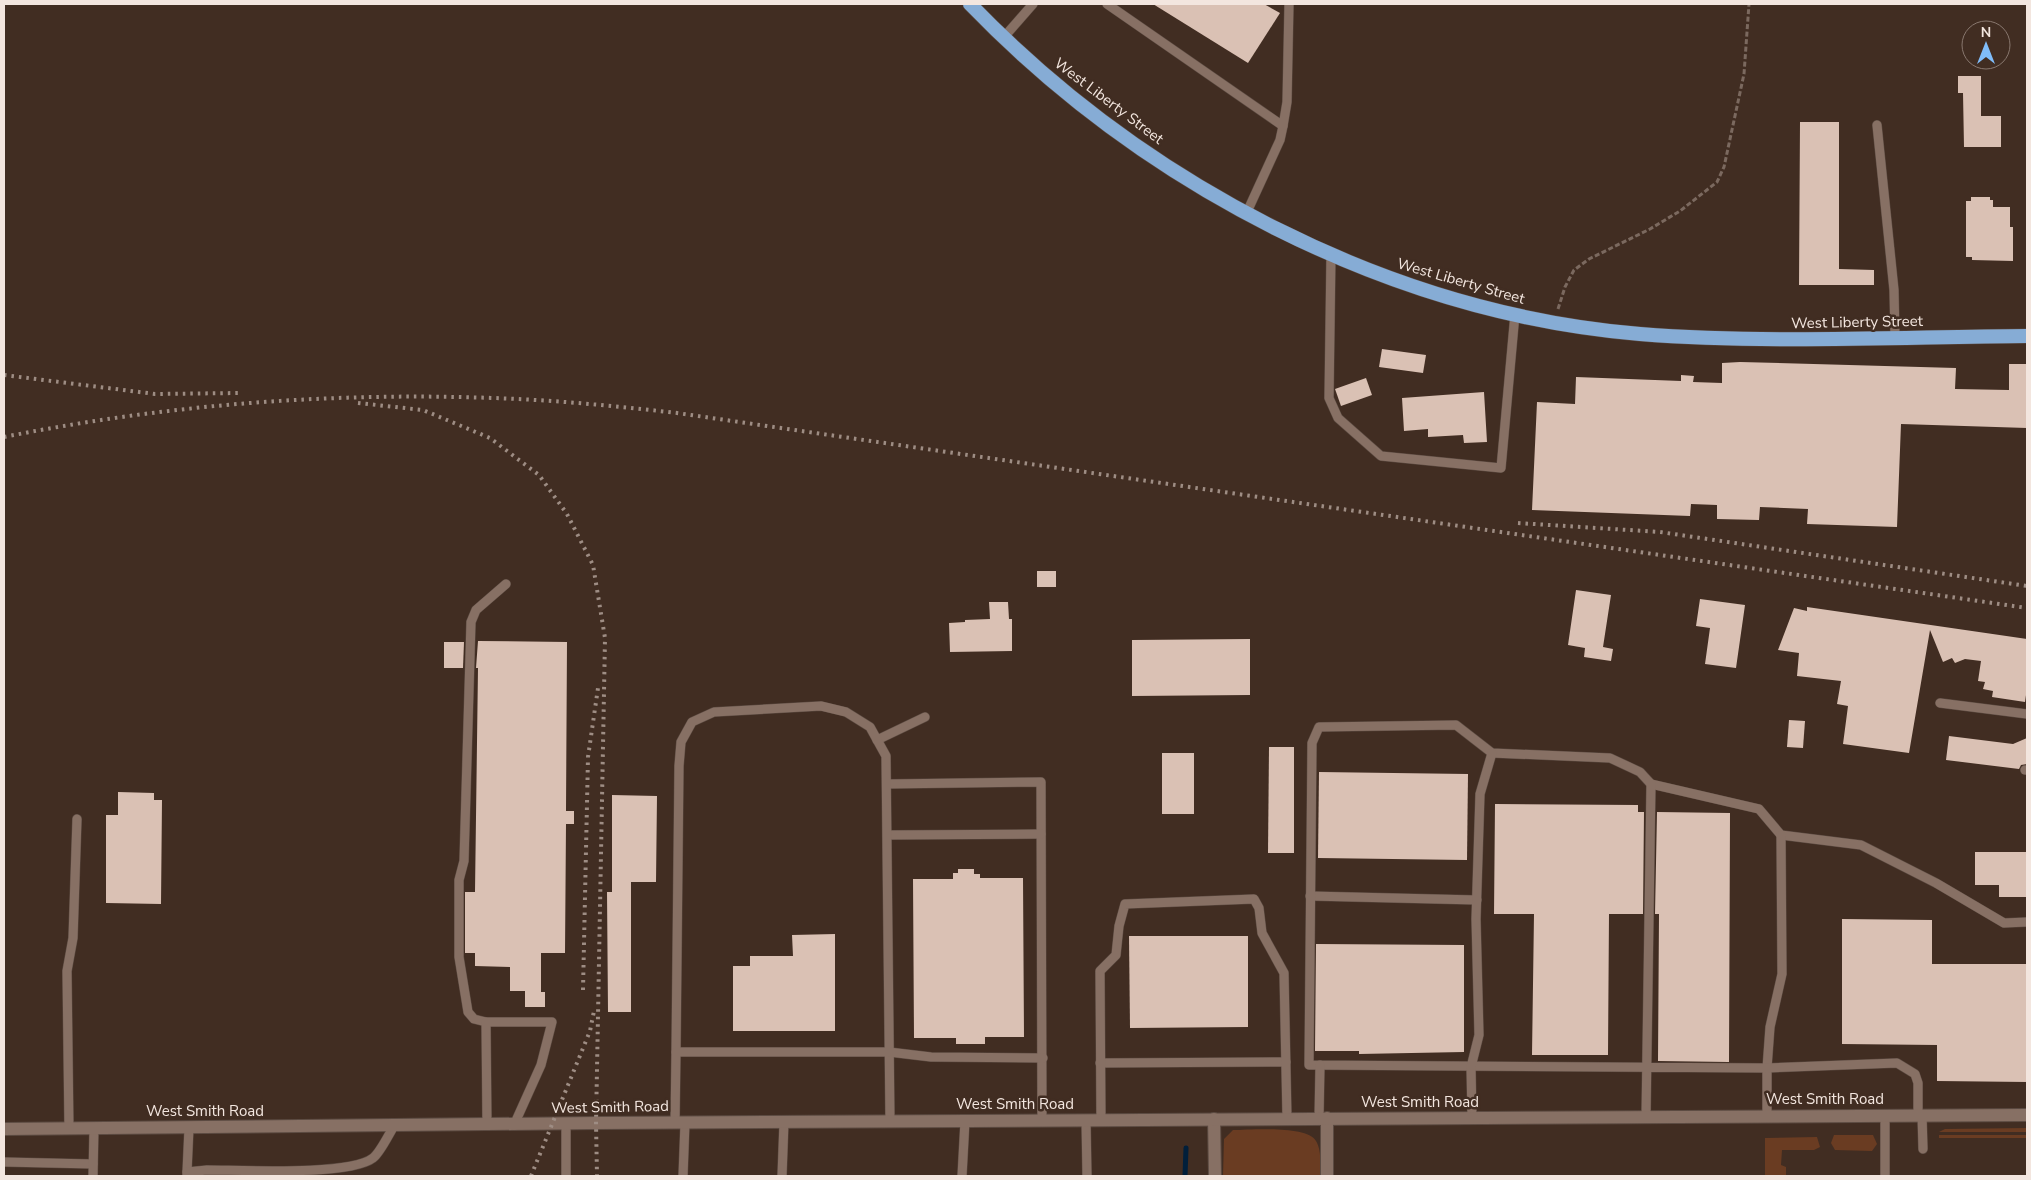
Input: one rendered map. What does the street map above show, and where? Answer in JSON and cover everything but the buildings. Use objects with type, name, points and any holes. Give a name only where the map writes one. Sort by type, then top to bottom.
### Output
[{"type":"highway","name":"West Liberty Street","points":[[970,4],[1004,37],[1073,97],[1123,135],[1175,170],[1302,242],[1400,282],[1466,302],[1515,314],[1554,322],[1639,334],[1768,339],[2027,336]]},
{"type":"street","name":"West Smith Road","points":[[4,1129],[2027,1114]]},
{"type":"street","points":[[1323,1118],[1327,1176]]},
{"type":"street","points":[[1214,1119],[1215,1176]]},
{"type":"lane","points":[[1004,37],[1033,4]]},
{"type":"lane","points":[[1107,4],[1283,126]]},
{"type":"lane","points":[[1247,212],[1280,140],[1283,126],[1287,102],[1289,4]]},
{"type":"lane","points":[[1877,125],[1894,290],[1895,338]]},
{"type":"lane","points":[[1331,254],[1329,398],[1338,418],[1381,456],[1501,468],[1515,314]]},
{"type":"lane","points":[[506,584],[476,610],[471,622],[464,861],[459,880],[459,957],[468,1012],[474,1019],[486,1022],[552,1022],[541,1065],[514,1125]]},
{"type":"lane","points":[[1940,704],[2027,714]]},
{"type":"lane","points":[[683,1176],[676,1052],[679,766],[681,742],[692,722],[714,712],[821,706],[846,712],[870,727],[886,756],[890,1121]]},
{"type":"lane","points":[[877,740],[925,717]]},
{"type":"lane","points":[[1767,1116],[1767,1068],[1770,1027],[1782,974],[1781,835],[1759,809],[1651,784],[1640,772],[1610,758],[1492,753],[1456,725],[1319,727],[1312,743],[1309,1066],[1767,1068],[1896,1062],[1915,1074],[1918,1083],[1923,1149]]},
{"type":"lane","points":[[1472,1118],[1471,1066],[1479,1035],[1477,900],[1480,794],[1492,753]]},
{"type":"lane","points":[[887,784],[1041,782],[1042,1120]]},
{"type":"lane","points":[[1646,1117],[1651,784]]},
{"type":"lane","points":[[69,1128],[67,971],[72,938],[77,819]]},
{"type":"lane","points":[[888,835],[1041,834]]},
{"type":"lane","points":[[1781,835],[1861,845],[1936,883],[2004,922],[2027,922]]},
{"type":"lane","points":[[1310,896],[1477,900]]},
{"type":"lane","points":[[1101,1120],[1100,971],[1116,955],[1119,926],[1125,904],[1254,899],[1259,908],[1262,934],[1284,973],[1287,1118]]},
{"type":"lane","points":[[486,1022],[487,1125]]},
{"type":"lane","points":[[676,1052],[889,1052],[931,1058],[1042,1058]]},
{"type":"lane","points":[[1100,1063],[1286,1062]]},
{"type":"lane","points":[[1320,1066],[1323,1118]]},
{"type":"lane","points":[[1885,1115],[1885,1176]]},
{"type":"lane","points":[[1086,1120],[1087,1176]]},
{"type":"lane","points":[[962,1176],[965,1121]]},
{"type":"lane","points":[[782,1176],[784,1122]]},
{"type":"lane","points":[[566,1124],[566,1176]]},
{"type":"lane","points":[[189,1128],[187,1174],[207,1170],[331,1169],[361,1164],[374,1158],[394,1126]]},
{"type":"lane","points":[[93,1176],[94,1128]]},
{"type":"lane","points":[[4,1162],[94,1164]]},
{"type":"path","points":[[1554,322],[1564,287],[1574,270],[1589,259],[1650,229],[1680,211],[1717,182],[1724,167],[1744,74],[1749,4]]},
{"type":"shaded area","points":[[2027,1128],[2027,1132],[1939,1132],[1945,1129]]},
{"type":"shaded area","points":[[1233,1130],[1291,1130],[1311,1136],[1316,1141],[1319,1149],[1320,1176],[1223,1176],[1224,1139]]},
{"type":"shaded area","points":[[1834,1135],[1873,1135],[1877,1144],[1872,1151],[1835,1150],[1831,1143]]},
{"type":"shaded area","points":[[1939,1135],[2027,1135],[2027,1138],[1939,1138]]},
{"type":"shaded area","points":[[1817,1137],[1820,1147],[1814,1150],[1782,1150],[1781,1165],[1786,1167],[1786,1176],[1765,1176],[1765,1138]]},
{"type":"waterway","points":[[1185,1176],[1186,1148]]},
{"type":"railway","points":[[4,375],[155,394],[239,393]]},
{"type":"railway","points":[[4,437],[64,426],[186,409],[308,399],[431,397],[516,399],[585,404],[677,413],[2027,608]]},
{"type":"railway","points":[[358,403],[423,410],[490,438],[539,475],[567,514],[593,565],[605,638],[596,1123],[597,1176]]},
{"type":"railway","points":[[1518,523],[1660,532],[2027,586]]},
{"type":"railway","points":[[583,990],[588,757],[598,688]]},
{"type":"railway","points":[[531,1176],[590,1031],[594,1011]]}]
